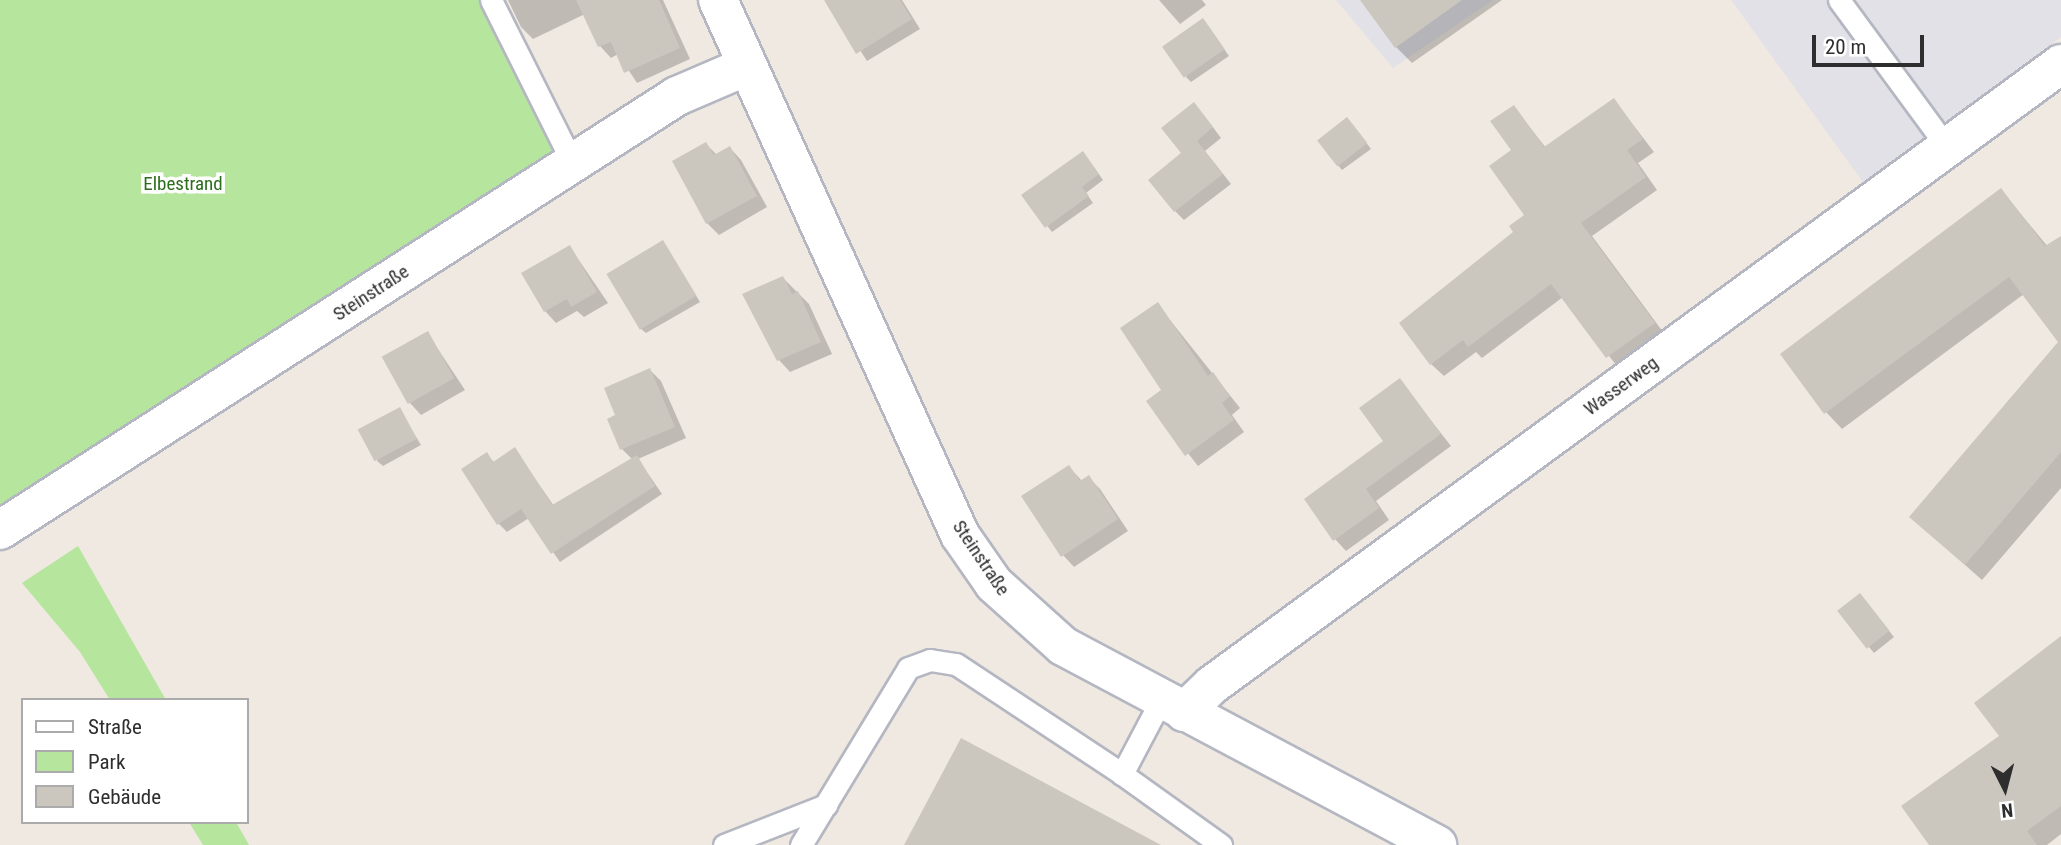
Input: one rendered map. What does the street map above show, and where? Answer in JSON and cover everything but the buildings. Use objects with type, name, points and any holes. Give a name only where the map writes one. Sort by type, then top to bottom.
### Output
[{"type":"street","name":"Steinstraße","points":[[718,0],[960,535],[994,584],[1026,618],[1063,646],[1437,845]]},
{"type":"street","name":"Wasserweg","points":[[1173,706],[1212,685],[2061,64]]},
{"type":"street","name":"Steinstraße","points":[[0,530],[677,96],[747,66]]},
{"type":"lane","points":[[491,0],[573,164]]},
{"type":"lane","points":[[1839,0],[1947,147]]},
{"type":"lane","points":[[801,845],[908,668],[930,660],[956,664],[1122,774],[1221,845]]},
{"type":"lane","points":[[1122,774],[1173,706]]},
{"type":"lane","points":[[724,845],[826,805]]},
{"type":"shaded area","points":[[1336,0],[1493,0],[1393,68]]},
{"type":"shaded area","points":[[1731,0],[2061,0],[2061,37],[1863,182]]},
{"type":"green space","name":"Elbestrand","points":[[0,0],[499,0],[569,149],[0,517]]},
{"type":"green space","points":[[78,546],[165,698],[109,698],[80,652],[22,583]]},
{"type":"green space","points":[[190,824],[237,824],[249,845],[203,845]]}]
